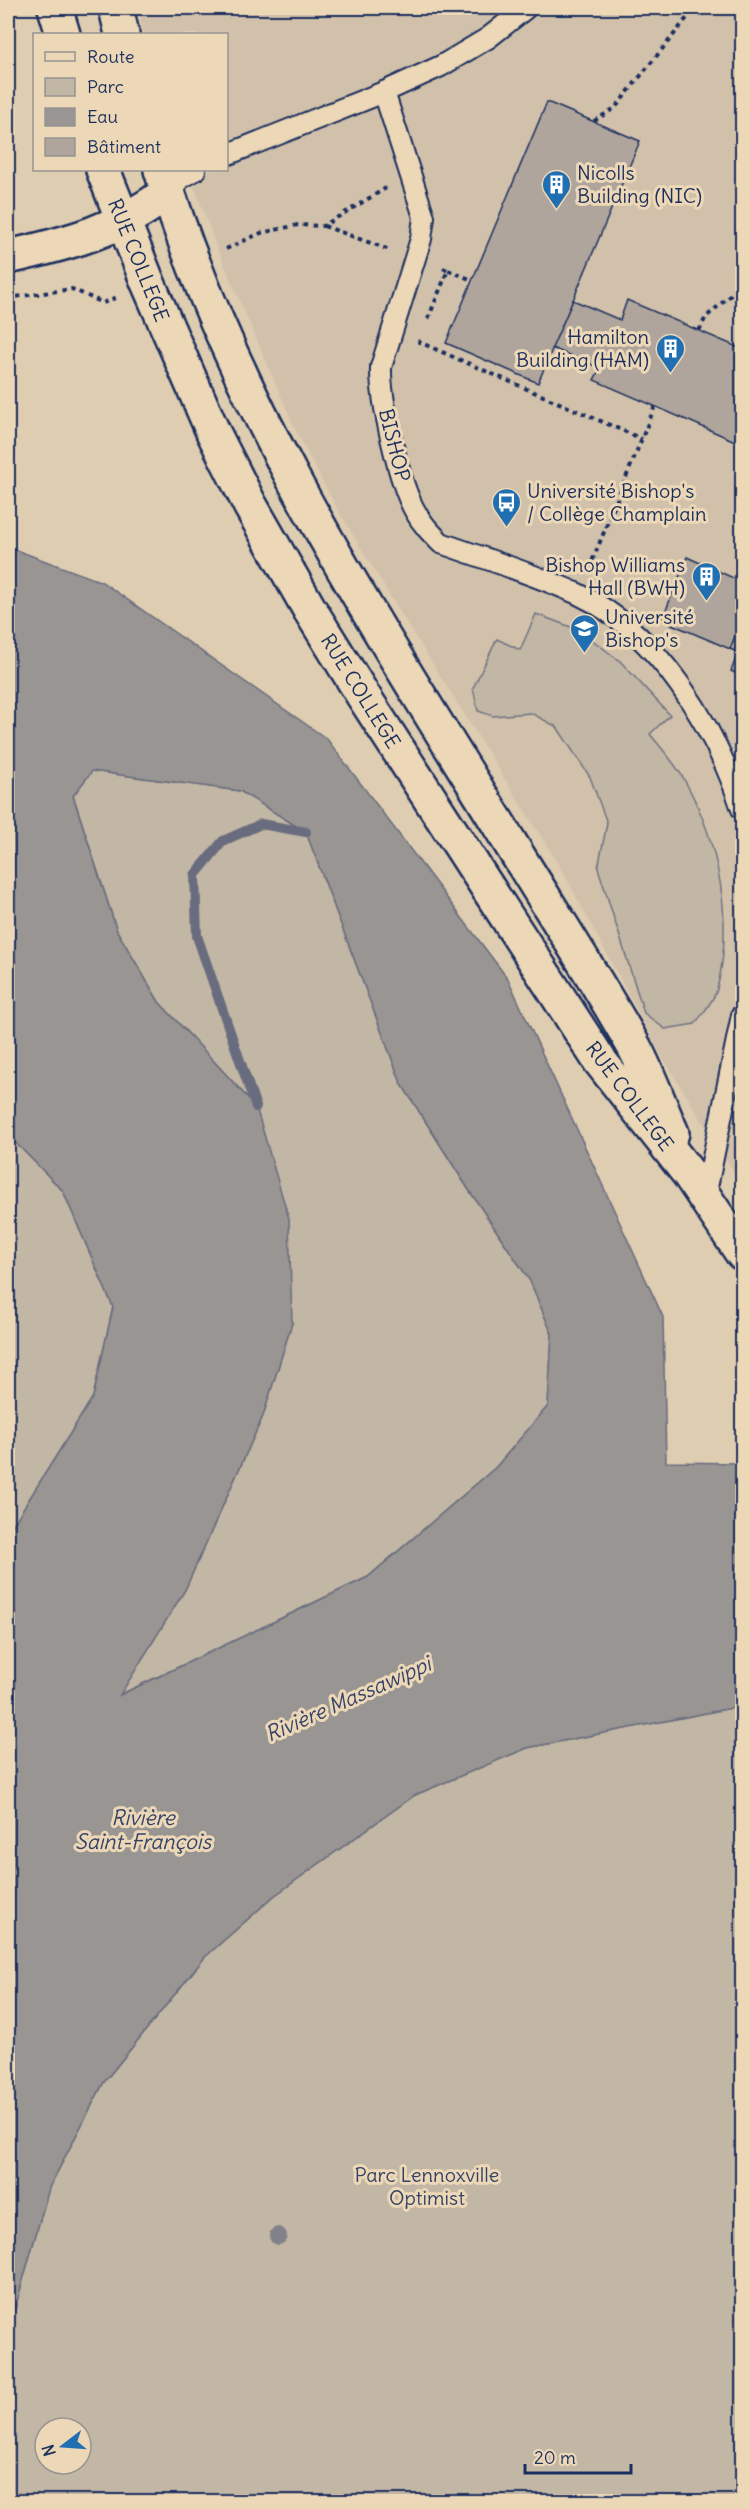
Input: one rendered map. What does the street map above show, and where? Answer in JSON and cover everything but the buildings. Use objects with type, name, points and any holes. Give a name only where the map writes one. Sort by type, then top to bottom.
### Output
[{"type":"main road","points":[[55,8],[63,33]]},
{"type":"main road","points":[[116,8],[122,33]]},
{"type":"main road","name":"RUE COLLEGE","points":[[103,171],[213,432],[250,505],[310,610],[600,1060],[697,1185],[742,1253]]},
{"type":"main road","points":[[8,257],[67,243],[123,222],[148,207],[164,181]]},
{"type":"main road","name":"RUE COLLEGE","points":[[164,181],[210,303],[254,405],[296,488],[360,598],[633,1045],[697,1185]]},
{"type":"lane","points":[[228,154],[384,92],[441,66],[488,38],[526,8]]},
{"type":"lane","name":"BISHOP","points":[[384,92],[424,217],[421,239],[381,367],[380,388],[404,483],[414,509],[426,528],[441,543],[578,594],[608,612],[644,640],[688,697],[714,743],[735,787],[742,809]]},
{"type":"lane","points":[[164,181],[181,178],[193,171]]},
{"type":"lane","points":[[697,1185],[742,1015]]},
{"type":"path","points":[[594,121],[615,108],[695,8]]},
{"type":"path","points":[[323,226],[387,188]]},
{"type":"path","points":[[227,249],[261,233],[298,225],[323,226],[472,280]]},
{"type":"path","points":[[427,322],[448,270]]},
{"type":"path","points":[[699,331],[706,317],[742,285]]},
{"type":"path","points":[[8,298],[72,289],[103,303]]},
{"type":"path","points":[[423,332],[419,342],[642,439]]},
{"type":"path","points":[[578,594],[655,406]]},
{"type":"shaded area","name":"Université Bishop's","points":[[137,8],[742,8],[742,1185],[658,1050],[562,870],[385,588],[335,505],[297,433],[217,248],[188,171],[228,171],[228,33],[144,33]]},
{"type":"green space","points":[[536,614],[579,630],[620,661],[670,715],[650,734],[685,781],[697,805],[715,856],[723,910],[724,937],[717,989],[711,1003],[695,1024],[665,1029],[644,1013],[598,868],[607,823],[590,777],[557,727],[531,713],[493,716],[478,711],[473,688],[497,639],[520,650]]},
{"type":"green space","points":[[92,771],[240,791],[306,832],[401,1083],[530,1281],[552,1334],[548,1406],[496,1467],[368,1577],[119,1695],[185,1590],[263,1416],[292,1323],[256,1107],[159,1002],[117,931],[73,795]]},
{"type":"green space","points":[[8,1135],[63,1191],[113,1307],[93,1397],[8,1533]]},
{"type":"green space","name":"Parc Lennoxville Optimist","points":[[742,1706],[742,2501],[8,2501],[8,2333],[49,2188],[104,2082],[205,1957],[274,1896],[415,1795],[527,1748]]},
{"type":"water","name":"Rivière Saint-François","points":[[8,547],[102,582],[327,739],[508,979],[663,1317],[666,1462],[742,1463],[742,1706],[527,1748],[415,1795],[274,1896],[205,1957],[104,2082],[49,2188],[8,2333],[8,1533],[93,1397],[113,1307],[63,1191],[8,1135]],"holes":[[[92,771],[240,791],[306,832],[401,1083],[530,1281],[552,1334],[548,1406],[496,1467],[368,1577],[120,1695],[185,1590],[263,1416],[292,1323],[289,1219],[256,1107],[159,1002],[117,931],[73,796]]]},
{"type":"waterway","points":[[256,1107],[197,936],[195,875],[223,841],[261,824],[306,832]]},
{"type":"place","name":"Nicolls Building (NIC)","points":[[556,210]]},
{"type":"place","name":"Hamilton Building (HAM)","points":[[670,374]]},
{"type":"place","name":"Université Bishop's / Collège Champlain","points":[[506,528]]},
{"type":"place","name":"Bishop Williams Hall (BWH)","points":[[706,602]]},
{"type":"place","name":"Université Bishop's","points":[[584,654]]},
{"type":"water label","name":"Rivière Massawippi","points":[[348,1699]]}]
